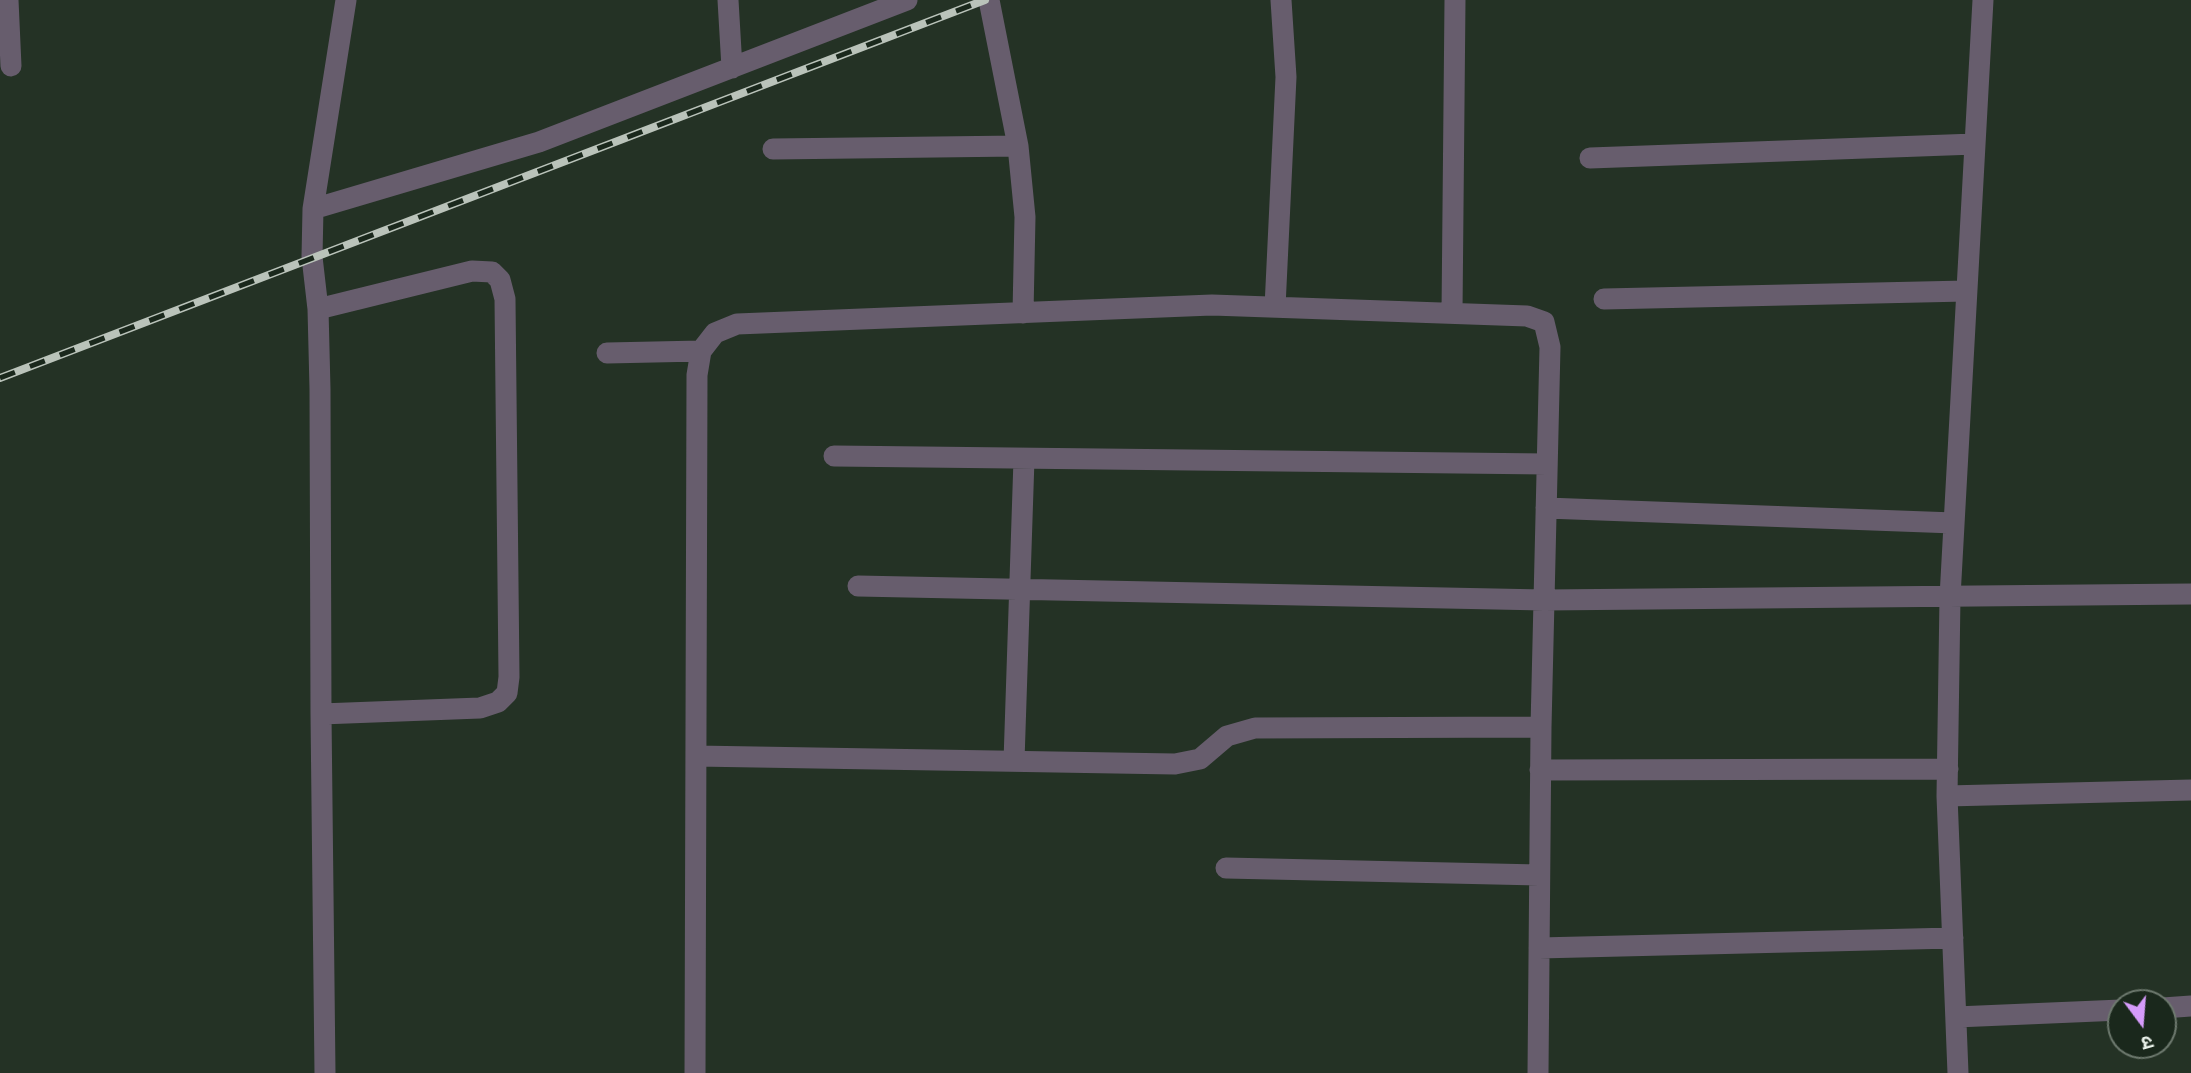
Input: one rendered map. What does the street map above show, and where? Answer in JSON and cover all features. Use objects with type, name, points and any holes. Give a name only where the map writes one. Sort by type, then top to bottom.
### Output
[{"type":"street","points":[[8,0],[11,66]]},
{"type":"street","points":[[326,1073],[320,389],[312,257],[313,209],[346,0]]},
{"type":"street","points":[[728,0],[732,68]]},
{"type":"street","points":[[313,209],[539,142],[906,0]]},
{"type":"street","points":[[989,0],[1018,145],[1025,217],[1023,313]]},
{"type":"street","points":[[1275,307],[1286,77],[1281,0]]},
{"type":"street","points":[[1451,313],[1455,0]]},
{"type":"street","points":[[1958,1073],[1947,796],[1950,597],[1983,0]]},
{"type":"street","points":[[1590,158],[1975,144]]},
{"type":"street","points":[[773,149],[1018,145]]},
{"type":"street","points":[[317,309],[472,271],[492,272],[500,280],[505,299],[508,650],[506,693],[498,702],[480,708],[321,715]]},
{"type":"street","points":[[1604,299],[1966,291]]},
{"type":"street","points":[[695,1073],[697,375],[701,351],[715,333],[737,324],[1212,305],[1527,316],[1544,322],[1550,347],[1540,770],[1538,1073]]},
{"type":"street","points":[[607,353],[701,351]]},
{"type":"street","points":[[834,456],[1547,464]]},
{"type":"street","points":[[1014,761],[1024,459]]},
{"type":"street","points":[[1546,508],[1954,523]]},
{"type":"street","points":[[858,586],[1544,600],[2191,594]]},
{"type":"street","points":[[696,756],[1175,764],[1200,759],[1227,736],[1255,728],[1541,727]]},
{"type":"street","points":[[1540,770],[1948,769]]},
{"type":"street","points":[[1947,796],[2191,790]]},
{"type":"street","points":[[1226,868],[1539,875]]},
{"type":"street","points":[[1539,948],[1953,938]]},
{"type":"street","points":[[1956,1017],[2107,1011]]},
{"type":"railway","points":[[0,378],[985,0]]}]
